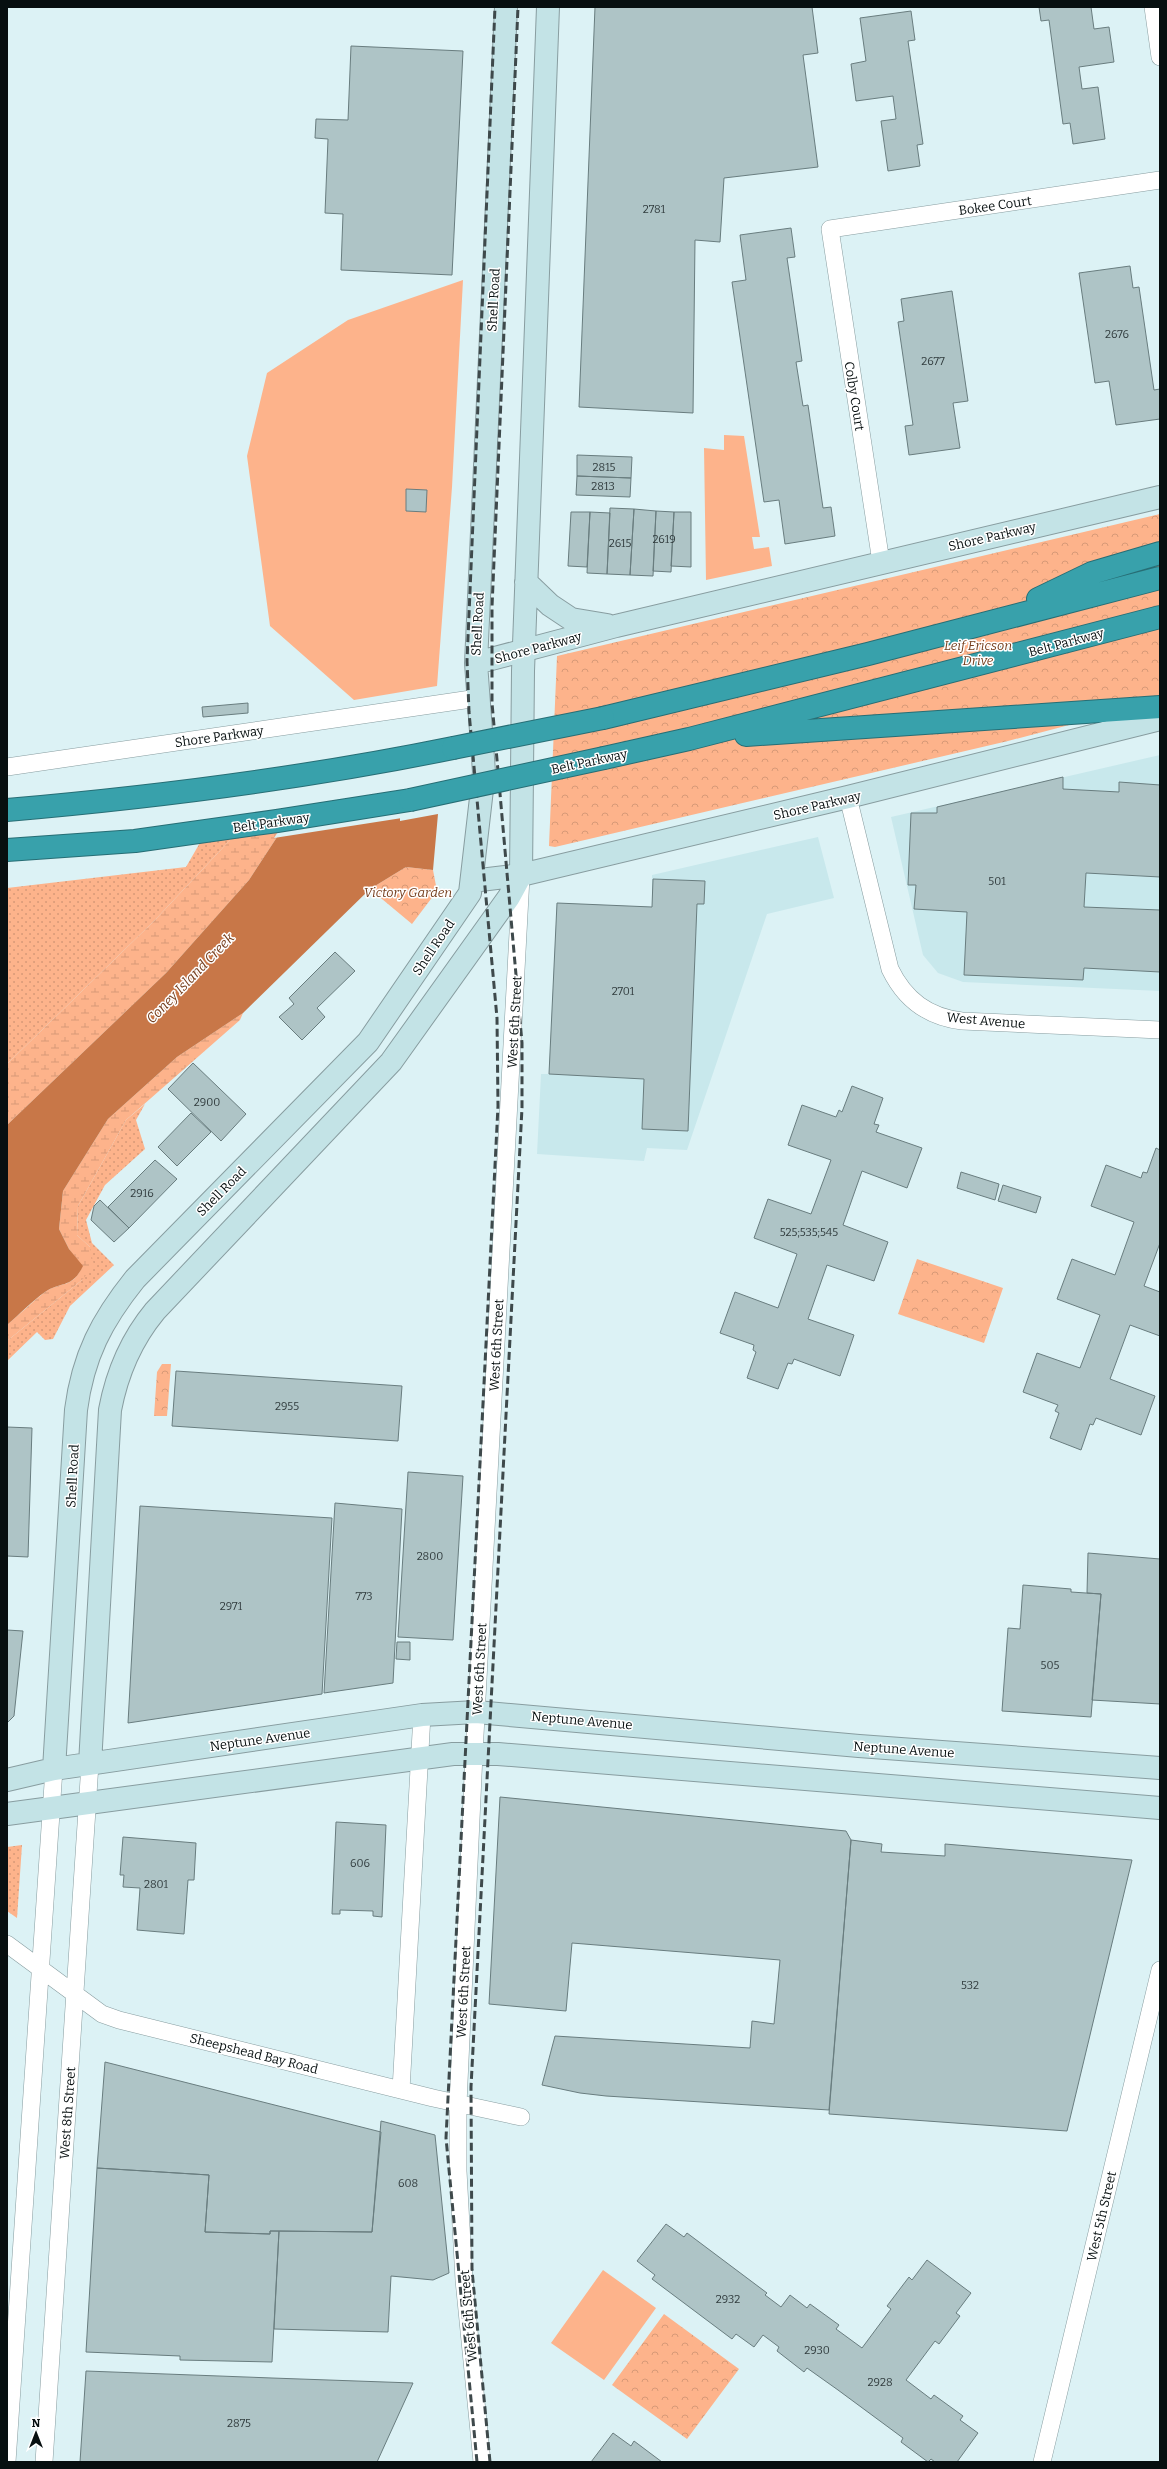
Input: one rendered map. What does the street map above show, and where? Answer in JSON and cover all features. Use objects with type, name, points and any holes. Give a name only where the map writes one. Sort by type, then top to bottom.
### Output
[{"type":"highway","points":[[1000,618],[1092,573],[1160,552]]},
{"type":"highway","points":[[7,810],[126,799],[267,780],[405,758],[602,718],[868,654],[1000,618],[1160,578]]},
{"type":"highway","name":"Belt Parkway","points":[[7,850],[135,841],[276,822],[410,800],[689,739],[1160,617]]},
{"type":"highway","points":[[689,739],[1160,707]]},
{"type":"main road","name":"Shell Road","points":[[54,1769],[76,1410],[79,1386],[96,1336],[111,1309],[135,1279],[368,1042],[470,893],[484,772],[476,663],[506,7]]},
{"type":"main road","points":[[90,1764],[110,1410],[116,1382],[130,1347],[155,1311],[391,1062],[509,897],[521,875],[526,582],[548,7]]},
{"type":"main road","name":"Shore Parkway","points":[[476,663],[616,626],[880,562],[1160,497]]},
{"type":"main road","points":[[526,582],[550,605],[571,619],[616,626]]},
{"type":"main road","name":"Shore Parkway","points":[[472,881],[521,875],[848,797],[1160,720]]},
{"type":"main road","name":"Neptune Avenue","points":[[7,1780],[54,1769],[422,1715],[476,1712],[858,1746],[1160,1768]]},
{"type":"main road","points":[[7,1814],[419,1757],[474,1754],[513,1755],[1160,1808]]},
{"type":"street","points":[[1153,7],[1160,57]]},
{"type":"street","name":"Bokee Court","points":[[830,229],[1160,180]]},
{"type":"street","name":"Colby Court","points":[[830,229],[880,562]]},
{"type":"street","name":"Shore Parkway","points":[[7,767],[478,698]]},
{"type":"street","name":"West Avenue","points":[[848,797],[890,969],[897,984],[910,999],[925,1011],[946,1019],[962,1021],[1160,1030]]},
{"type":"street","name":"West 6th Street","points":[[482,2462],[464,2280],[458,2171],[458,2104],[476,1712],[521,875]]},
{"type":"street","points":[[401,2090],[422,1715]]},
{"type":"street","name":"West 8th Street","points":[[44,2462],[90,1764]]},
{"type":"street","points":[[7,2462],[54,1769]]},
{"type":"street","name":"Sheepshead Bay Road","points":[[7,1944],[102,2014],[119,2020],[458,2104],[521,2117]]},
{"type":"street","name":"West 5th Street","points":[[1042,2462],[1160,1970]]},
{"type":"shaded area","points":[[1160,755],[1160,991],[963,982],[938,973],[923,955],[891,817]]},
{"type":"shaded area","points":[[818,837],[834,898],[767,914],[687,1150],[647,1148],[644,1161],[537,1154],[541,1074],[549,1074],[557,903],[652,907],[652,875]]},
{"type":"green space","points":[[463,280],[452,487],[437,686],[354,700],[270,626],[247,456],[267,373],[348,320]]},
{"type":"green space","points":[[724,435],[744,436],[760,537],[752,537],[754,549],[769,547],[772,566],[706,580],[704,448],[724,450]]},
{"type":"green space","name":"Leif Ericson Drive","points":[[1160,514],[1160,701],[1008,741],[555,847],[549,846],[557,656]]},
{"type":"green space","points":[[281,831],[249,880],[166,973],[7,1125],[7,1064],[154,921],[232,838]]},
{"type":"green space","points":[[232,838],[154,921],[7,1064],[7,888],[186,867],[201,841]]},
{"type":"green space","name":"Victory Garden","points":[[406,867],[433,870],[437,891],[412,924],[370,889]]},
{"type":"green space","points":[[243,1013],[240,1020],[126,1120],[78,1206],[77,1235],[90,1247],[94,1266],[82,1280],[7,1341],[7,1325],[45,1292],[66,1284],[74,1279],[82,1267],[69,1249],[59,1229],[63,1191],[108,1119],[177,1057]]},
{"type":"green space","points":[[145,1104],[136,1120],[145,1149],[105,1185],[86,1220],[92,1243],[114,1265],[70,1306],[53,1339],[45,1340],[37,1332],[7,1361],[7,1341],[82,1280],[90,1247],[77,1235],[78,1206],[126,1120]]},
{"type":"green space","points":[[917,1259],[1003,1288],[984,1343],[898,1314]]},
{"type":"green space","points":[[162,1364],[171,1364],[167,1416],[154,1416],[157,1372]]},
{"type":"green space","points":[[22,1845],[17,1918],[7,1911],[7,1847]]},
{"type":"green space","points":[[603,2270],[656,2308],[604,2380],[551,2343]]},
{"type":"green space","points":[[664,2314],[739,2369],[687,2439],[612,2385]]},
{"type":"water","name":"Coney Island Creek","points":[[400,810],[400,821],[438,814],[433,870],[406,867],[370,889],[243,1013],[177,1057],[108,1119],[63,1191],[59,1229],[69,1249],[83,1266],[75,1278],[66,1284],[45,1292],[7,1325],[7,1125],[166,973],[249,880],[281,831]]},
{"type":"pier","points":[[402,809],[402,818],[274,838],[280,829]]},
{"type":"building","points":[[595,7],[812,7],[818,53],[803,55],[818,167],[724,178],[720,242],[695,240],[693,413],[579,407]]},
{"type":"building","points":[[1039,7],[1091,7],[1094,29],[1109,27],[1114,62],[1079,67],[1082,89],[1098,87],[1105,139],[1073,144],[1070,123],[1063,124],[1049,20],[1041,21]]},
{"type":"building","points":[[911,11],[915,40],[908,41],[923,144],[917,145],[920,166],[888,171],[881,121],[896,119],[893,96],[856,101],[851,64],[866,61],[860,18]]},
{"type":"building","points":[[351,46],[463,51],[452,275],[341,270],[343,214],[325,213],[328,139],[315,138],[316,119],[348,120]]},
{"type":"building","points":[[791,228],[795,257],[787,258],[802,361],[796,362],[803,406],[808,405],[823,508],[831,507],[835,536],[785,544],[779,500],[764,502],[732,282],[746,280],[740,235]]},
{"type":"building","points":[[1130,266],[1133,288],[1139,287],[1154,390],[1160,389],[1160,419],[1116,425],[1109,381],[1095,383],[1079,273]]},
{"type":"building","points":[[952,291],[968,401],[953,403],[960,448],[909,455],[905,426],[913,425],[898,322],[904,321],[901,299]]},
{"type":"building","points":[[577,455],[632,457],[631,478],[577,476]]},
{"type":"building","points":[[577,476],[631,478],[630,497],[576,495]]},
{"type":"building","points":[[406,489],[427,490],[426,512],[406,511]]},
{"type":"building","points":[[610,508],[634,509],[630,575],[607,574]]},
{"type":"building","points":[[634,509],[656,511],[653,576],[630,575]]},
{"type":"building","points":[[656,511],[674,512],[671,572],[653,571]]},
{"type":"building","points":[[571,512],[590,512],[587,567],[568,566]]},
{"type":"building","points":[[590,512],[610,513],[607,574],[587,573]]},
{"type":"building","points":[[674,512],[691,512],[691,567],[671,566]]},
{"type":"building","points":[[248,703],[248,713],[203,717],[202,707]]},
{"type":"building","points":[[1063,777],[1063,789],[1119,792],[1119,782],[1160,785],[1160,877],[1086,873],[1084,907],[1160,910],[1160,972],[1084,968],[1083,980],[964,975],[967,912],[914,909],[916,885],[908,885],[911,813],[937,813],[937,807]]},
{"type":"building","points":[[653,879],[705,881],[704,904],[697,904],[688,1131],[642,1129],[644,1079],[549,1074],[557,903],[652,907]]},
{"type":"building","points":[[335,952],[355,971],[317,1008],[325,1017],[302,1040],[279,1017],[294,1004],[289,998]]},
{"type":"building","points":[[193,1063],[246,1114],[221,1141],[168,1089]]},
{"type":"building","points":[[852,1086],[883,1098],[874,1124],[879,1125],[876,1132],[922,1148],[907,1188],[862,1171],[843,1225],[888,1242],[874,1281],[827,1265],[808,1319],[854,1335],[840,1376],[794,1359],[792,1364],[788,1363],[778,1389],[747,1378],[756,1352],[753,1350],[754,1345],[720,1333],[735,1292],[778,1308],[797,1254],[754,1238],[768,1199],[811,1214],[831,1160],[788,1145],[802,1105],[836,1117],[839,1110],[842,1112]]},
{"type":"building","points":[[191,1113],[211,1132],[177,1166],[158,1147]]},
{"type":"building","points":[[1156,1148],[1160,1150],[1160,1243],[1144,1286],[1160,1292],[1160,1336],[1130,1325],[1110,1379],[1155,1396],[1141,1435],[1096,1418],[1093,1425],[1090,1424],[1081,1450],[1050,1438],[1059,1413],[1055,1411],[1058,1405],[1023,1392],[1037,1353],[1080,1368],[1100,1315],[1057,1299],[1072,1259],[1115,1275],[1134,1222],[1091,1206],[1106,1165],[1141,1178],[1143,1172],[1147,1173]]},
{"type":"building","points":[[155,1160],[177,1179],[129,1228],[108,1207]]},
{"type":"building","points":[[961,1172],[999,1184],[995,1200],[957,1188]]},
{"type":"building","points":[[1003,1185],[1041,1197],[1036,1213],[998,1201]]},
{"type":"building","points":[[100,1200],[129,1228],[114,1242],[91,1220],[94,1206]]},
{"type":"building","points":[[176,1371],[402,1386],[398,1441],[172,1426]]},
{"type":"building","points":[[7,1427],[32,1428],[28,1557],[7,1556]]},
{"type":"building","points":[[408,1472],[463,1476],[453,1640],[398,1637]]},
{"type":"building","points":[[335,1503],[402,1509],[393,1683],[324,1693]]},
{"type":"building","points":[[140,1506],[332,1518],[322,1694],[128,1723]]},
{"type":"building","points":[[1088,1553],[1160,1559],[1160,1704],[1092,1700],[1101,1594],[1087,1593]]},
{"type":"building","points":[[1023,1585],[1071,1589],[1071,1592],[1101,1594],[1091,1717],[1002,1711],[1008,1628],[1020,1629]]},
{"type":"building","points":[[7,1630],[23,1631],[14,1716],[7,1723]]},
{"type":"building","points":[[397,1642],[410,1642],[410,1660],[396,1659]]},
{"type":"building","points":[[500,1797],[846,1831],[851,1840],[829,2110],[606,2096],[580,2093],[542,2085],[555,2036],[750,2048],[752,2021],[774,2024],[780,1960],[572,1943],[566,2011],[489,2004]]},
{"type":"building","points":[[336,1822],[386,1825],[382,1917],[373,1916],[373,1911],[340,1910],[340,1914],[332,1914]]},
{"type":"building","points":[[123,1837],[196,1843],[194,1880],[188,1880],[184,1934],[137,1930],[140,1888],[123,1887],[124,1875],[120,1875]]},
{"type":"building","points":[[851,1840],[882,1844],[881,1852],[945,1856],[945,1844],[1132,1860],[1067,2131],[829,2114]]},
{"type":"building","points":[[105,2062],[381,2132],[372,2232],[270,2231],[270,2234],[205,2232],[209,2175],[97,2168]]},
{"type":"building","points":[[381,2121],[435,2135],[449,2273],[433,2280],[391,2276],[388,2332],[274,2329],[279,2231],[372,2232]]},
{"type":"building","points":[[97,2168],[209,2175],[205,2232],[270,2234],[270,2231],[279,2231],[272,2362],[180,2360],[180,2356],[86,2352]]},
{"type":"building","points":[[666,2224],[684,2237],[687,2233],[767,2293],[765,2295],[781,2307],[790,2295],[807,2308],[810,2304],[839,2325],[836,2329],[862,2348],[891,2309],[887,2306],[909,2277],[912,2280],[927,2260],[971,2293],[956,2313],[960,2316],[939,2344],[935,2341],[906,2380],[931,2399],[934,2395],[963,2416],[960,2420],[978,2433],[957,2462],[935,2462],[931,2459],[928,2462],[901,2442],[903,2438],[838,2390],[807,2368],[804,2372],[777,2351],[779,2347],[763,2335],[754,2347],[736,2334],[732,2339],[652,2279],[655,2275],[637,2261]]},
{"type":"building","points":[[86,2371],[413,2383],[377,2462],[80,2462]]},
{"type":"building","points":[[613,2433],[631,2446],[634,2441],[662,2462],[591,2462]]},
{"type":"railway","points":[[477,2462],[446,2138],[498,1106],[497,1018],[469,712],[467,661],[495,7]]},
{"type":"railway","points":[[490,2462],[472,2270],[471,2087],[522,1108],[522,1043],[492,703],[492,607],[518,7]]}]
